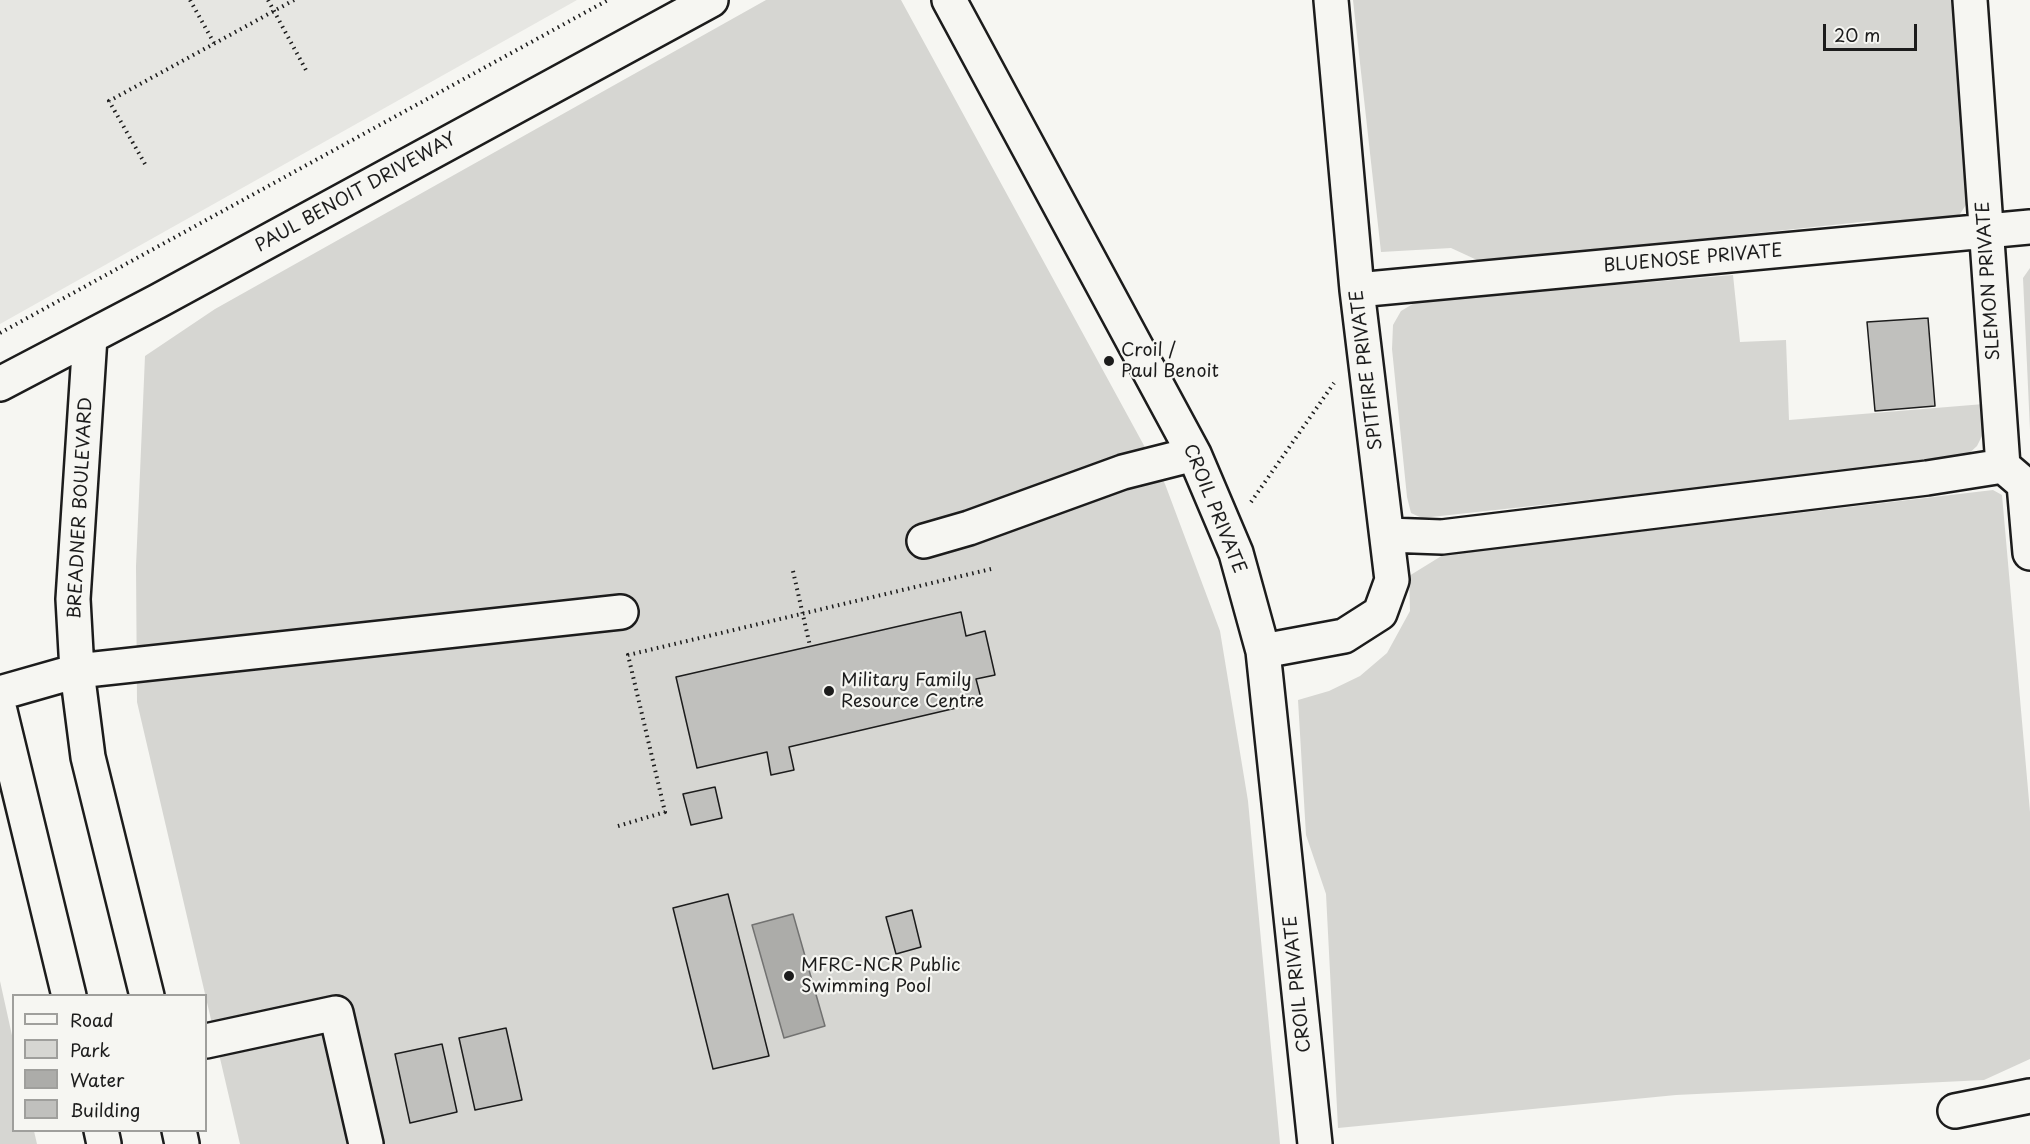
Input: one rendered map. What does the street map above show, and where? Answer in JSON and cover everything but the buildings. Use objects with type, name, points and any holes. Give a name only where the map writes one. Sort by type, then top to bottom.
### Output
[{"type":"street","name":"PAUL BENOIT DRIVEWAY","points":[[0,384],[711,0]]},
{"type":"street","name":"CROIL PRIVATE","points":[[949,0],[1194,454],[1236,553],[1263,651],[1315,1144]]},
{"type":"street","name":"SPITFIRE PRIVATE","points":[[1263,651],[1344,636],[1380,614],[1392,580],[1357,290],[1331,0]]},
{"type":"street","name":"SLEMON PRIVATE","points":[[1970,0],[1986,232],[2030,553]]},
{"type":"street","name":"BLUENOSE PRIVATE","points":[[1357,290],[2030,227]]},
{"type":"street","name":"BREADNER BOULEVARD","points":[[90,337],[73,599],[77,671],[88,757],[147,994]]},
{"type":"street","points":[[924,541],[969,528],[1122,472],[1194,454]]},
{"type":"street","points":[[1387,536],[1442,537],[1927,478],[2019,478]]},
{"type":"street","points":[[0,693],[77,671],[621,612]]},
{"type":"street","points":[[0,711],[69,994]]},
{"type":"street","points":[[207,1041],[336,1013],[366,1144]]},
{"type":"street","points":[[1955,1111],[2030,1096]]},
{"type":"path","points":[[190,0],[214,44]]},
{"type":"path","points":[[268,0],[307,72]]},
{"type":"path","points":[[145,164],[110,101],[294,0]]},
{"type":"path","points":[[0,333],[608,0]]},
{"type":"path","points":[[1228,535],[1364,340]]},
{"type":"path","points":[[618,826],[665,812],[628,655],[992,569]]},
{"type":"path","points":[[793,572],[810,646]]},
{"type":"shaded area","points":[[0,0],[577,0],[0,324]]},
{"type":"green space","points":[[766,0],[901,0],[1165,484],[1220,631],[1248,801],[1280,1144],[240,1144],[207,1002],[207,994],[205,994],[137,702],[136,566],[145,356],[215,309]]},
{"type":"green space","points":[[1353,0],[1953,0],[1969,200],[1960,214],[1947,221],[1899,225],[1871,221],[1477,260],[1451,248],[1381,252]]},
{"type":"green space","points":[[2030,268],[2030,430],[2023,278]]},
{"type":"green space","points":[[1733,275],[1740,342],[1786,340],[1789,420],[1984,404],[1985,430],[1977,446],[1963,459],[1422,518],[1411,513],[1407,497],[1392,349],[1393,325],[1401,311],[1416,302]]},
{"type":"green space","points":[[1993,490],[2002,495],[2030,812],[2030,1059],[1984,1080],[1676,1095],[1338,1128],[1326,894],[1306,835],[1298,700],[1329,691],[1360,676],[1387,653],[1410,611],[1409,576],[1443,555]]},
{"type":"green space","points":[[0,981],[12,1035],[12,1132],[34,1132],[37,1144],[0,1144]]},
{"type":"water","name":"MFRC-NCR Public Swimming Pool","points":[[793,914],[825,1026],[784,1038],[752,925]]},
{"type":"place","name":"Croil / Paul Benoit","points":[[1109,361]]},
{"type":"place","name":"Military Family Resource Centre","points":[[829,691]]},
{"type":"place","name":"MFRC-NCR Public Swimming Pool","points":[[789,976]]}]
